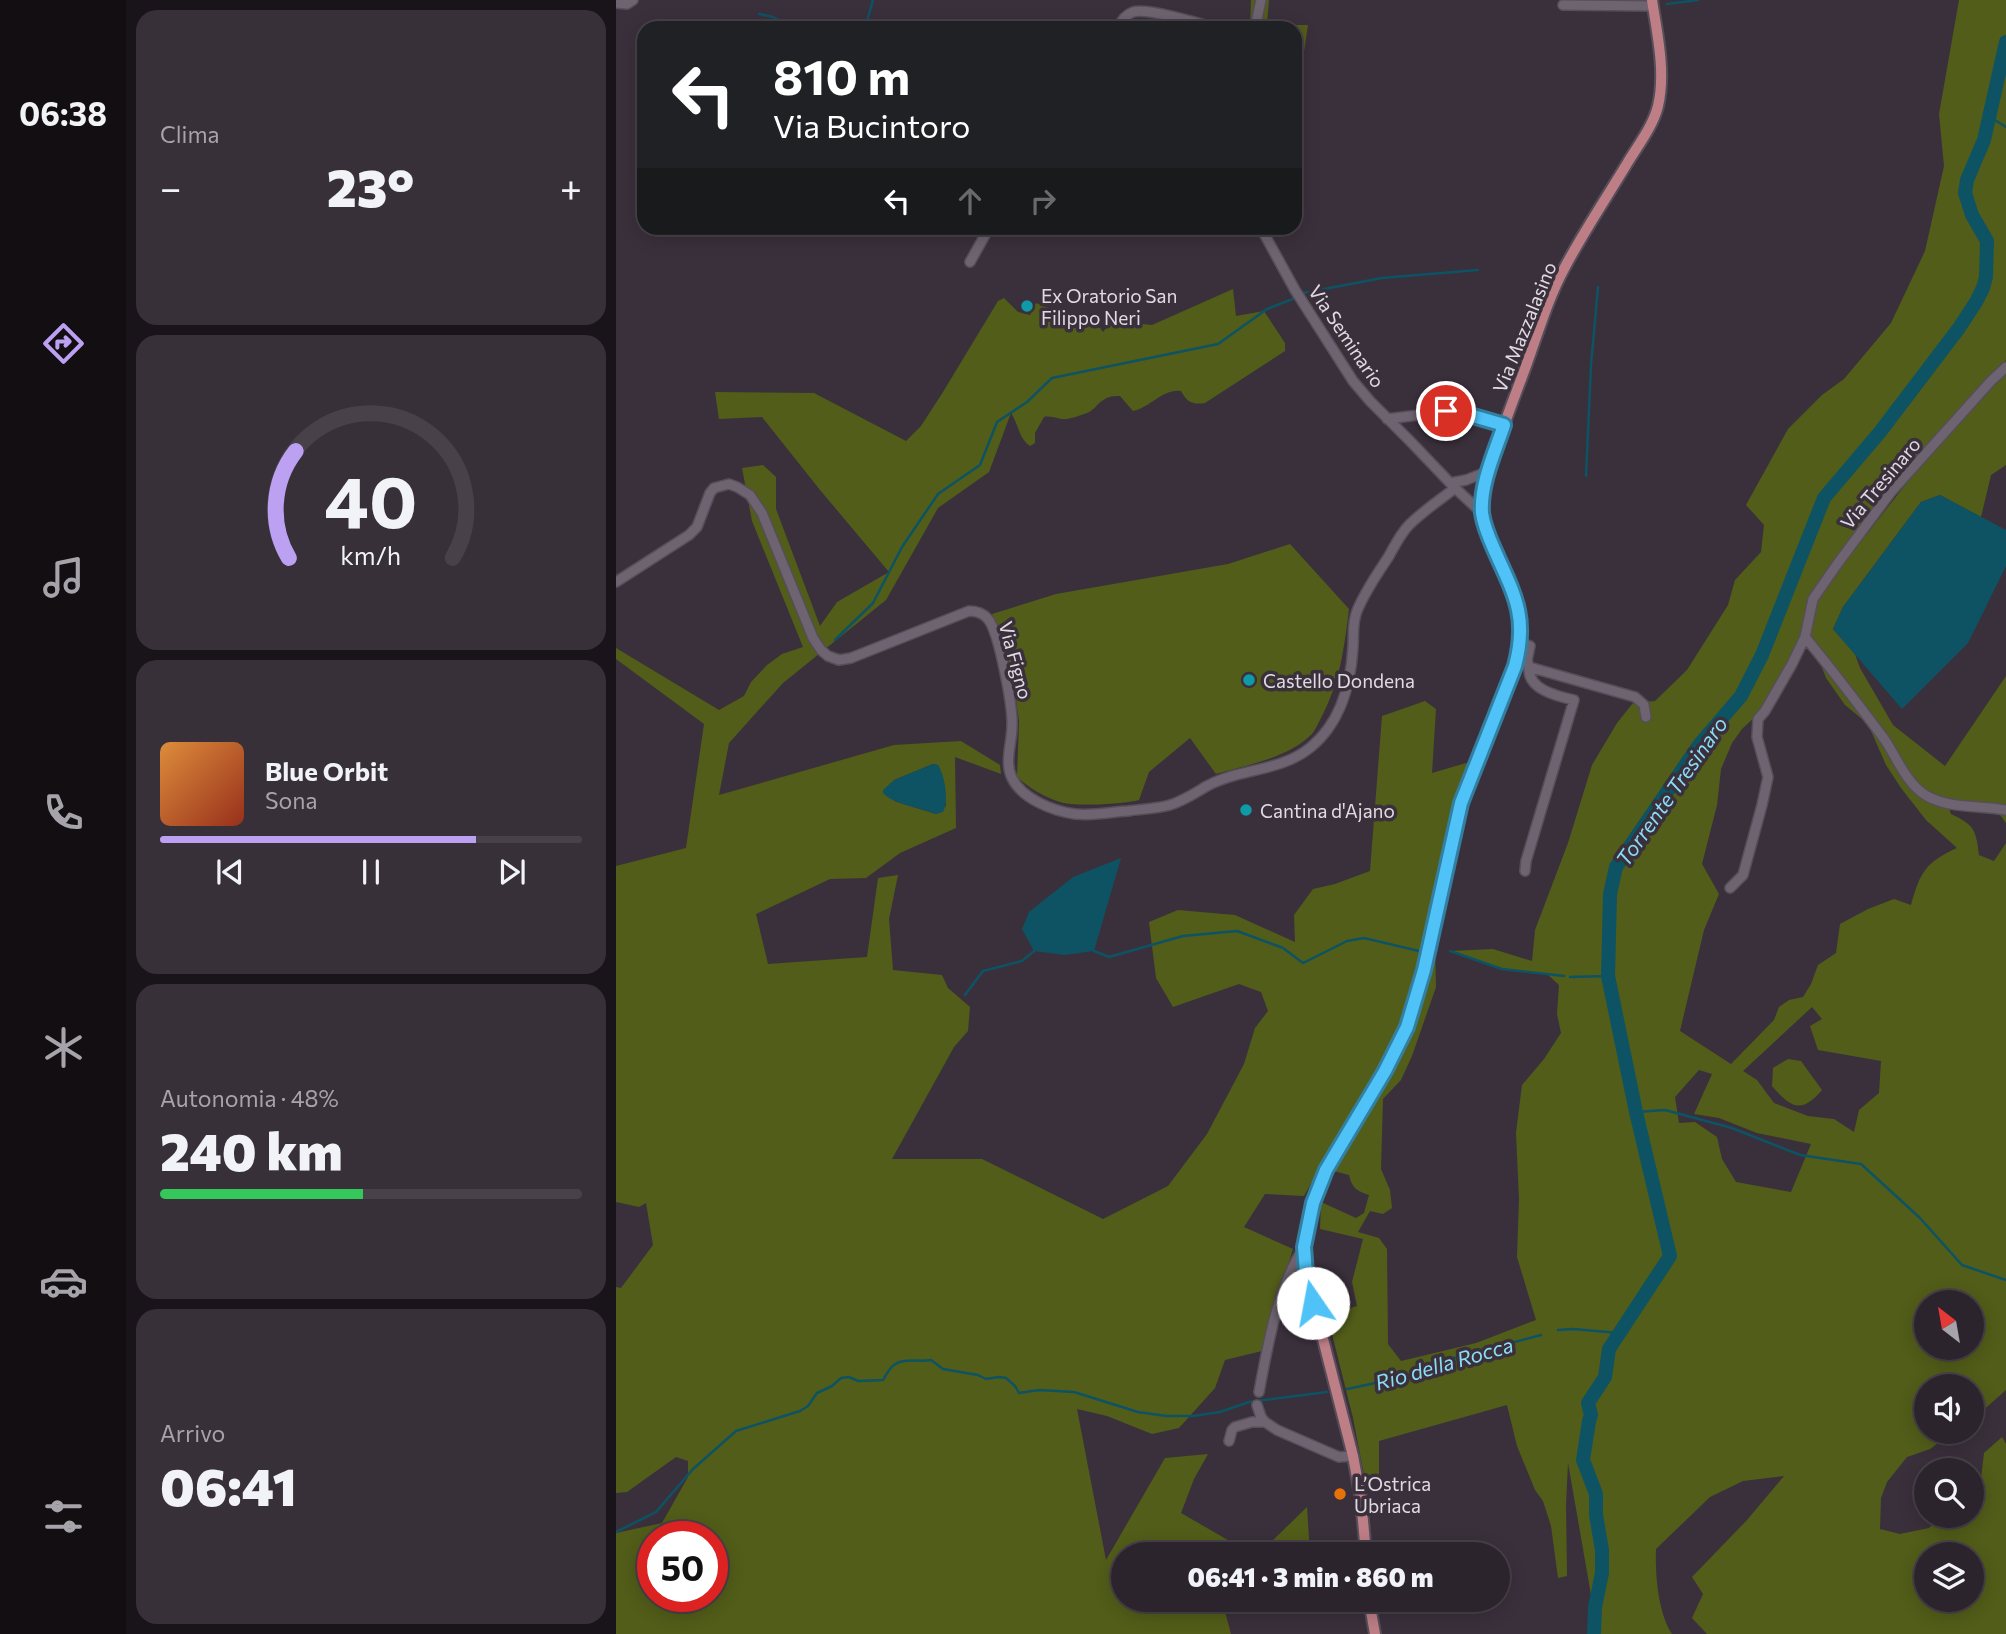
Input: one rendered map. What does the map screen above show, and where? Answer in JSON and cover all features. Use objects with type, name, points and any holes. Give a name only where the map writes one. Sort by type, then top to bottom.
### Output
[{"type":"main road","name":"Via Mazzalasino","points":[[1365,1542],[1353,1457],[1309,1287],[1304,1247],[1313,1203],[1326,1170],[1391,1061],[1410,1020],[1424,970],[1461,803],[1515,666],[1521,643],[1518,605],[1487,532],[1482,499],[1504,425],[1563,270],[1646,133],[1657,109],[1661,90],[1653,3]]},
{"type":"main road","points":[[1371,1612],[1375,1634]]},
{"type":"street","points":[[616,3],[627,4],[633,0]]},
{"type":"street","points":[[1256,21],[1261,0]]},
{"type":"street","points":[[1563,5],[1653,3]]},
{"type":"street","points":[[1123,21],[1127,15],[1141,11],[1189,21]]},
{"type":"street","points":[[970,262],[985,235]]},
{"type":"street","name":"Via Seminario","points":[[1265,235],[1344,369],[1387,419],[1482,513]]},
{"type":"street","name":"Via Tresinaro","points":[[1730,888],[1743,875],[1768,777],[1757,737],[1758,719],[1792,664],[1805,637],[1813,599],[1891,492],[2006,367]]},
{"type":"street","points":[[1387,419],[1451,411],[1504,425]]},
{"type":"street","points":[[1452,486],[1489,471]]},
{"type":"street","name":"Via Figno","points":[[616,582],[689,535],[697,527],[714,488],[729,484],[737,487],[750,495],[762,513],[806,624],[821,650],[828,656],[839,660],[851,659],[969,611],[976,611],[986,616],[994,629],[1012,710],[1009,766],[1014,782],[1023,792],[1040,803],[1073,814],[1160,808],[1179,802],[1218,780],[1274,766],[1310,748],[1322,736],[1341,706],[1346,690],[1351,669],[1355,618],[1363,597],[1408,526],[1452,486]]},
{"type":"street","points":[[1805,637],[1887,743],[1909,779],[1925,795],[1948,804],[2006,810]]},
{"type":"street","points":[[1521,643],[1530,646],[1528,675],[1533,682],[1545,691],[1574,700],[1525,861],[1525,872]]},
{"type":"street","points":[[1529,667],[1635,696],[1644,705],[1646,716]]},
{"type":"street","points":[[1259,1392],[1268,1346],[1284,1290],[1293,1264],[1304,1247]]},
{"type":"street","points":[[1257,1405],[1265,1422],[1277,1430],[1339,1457],[1353,1457]]},
{"type":"street","points":[[1228,1441],[1235,1427],[1252,1422],[1265,1422]]},
{"type":"green space","points":[[1251,0],[1269,0],[1267,21],[1250,21]]},
{"type":"green space","points":[[1959,0],[2006,0],[2006,360],[1890,488],[1813,591],[1807,605],[1800,639],[1759,713],[1732,743],[1721,769],[1717,805],[1702,864],[1719,894],[1704,930],[1680,1031],[1731,1064],[1774,1020],[1779,1007],[1789,1000],[1803,997],[1818,965],[1836,953],[1840,924],[1894,899],[1911,905],[1926,869],[1938,858],[1957,848],[1926,820],[1901,788],[1886,765],[1868,724],[1845,705],[1826,678],[1810,636],[1814,608],[1823,590],[1913,475],[2006,373],[2006,465],[1991,475],[1981,517],[1940,495],[1921,502],[1843,607],[1833,629],[1855,654],[1860,668],[1893,725],[1945,766],[2006,676],[2006,823],[1995,808],[1948,805],[1951,814],[1965,821],[1973,829],[1979,855],[1994,861],[2006,843],[2006,1390],[1984,1409],[1984,1374],[1914,1374],[1914,1444],[1937,1444],[1907,1457],[1887,1482],[1881,1498],[1880,1529],[1900,1534],[1929,1528],[1984,1528],[1984,1453],[2002,1437],[2006,1444],[2006,1634],[1707,1634],[1692,1618],[1703,1594],[1692,1577],[1747,1520],[1784,1476],[1743,1481],[1710,1497],[1656,1549],[1657,1581],[1663,1615],[1672,1634],[1594,1634],[1590,1589],[1568,1463],[1567,1576],[1558,1578],[1551,1526],[1543,1501],[1535,1490],[1517,1446],[1507,1405],[1379,1441],[1379,1482],[1365,1480],[1329,1322],[1343,1310],[1357,1306],[1352,1282],[1363,1239],[1320,1229],[1321,1202],[1356,1218],[1364,1213],[1369,1195],[1356,1188],[1349,1175],[1330,1170],[1388,1074],[1435,946],[1436,987],[1401,1080],[1383,1099],[1381,1169],[1390,1190],[1392,1208],[1383,1214],[1370,1211],[1358,1232],[1379,1238],[1387,1249],[1388,1344],[1401,1361],[1476,1343],[1536,1320],[1517,1257],[1519,1199],[1516,1133],[1522,1085],[1561,1033],[1557,1014],[1559,985],[1547,974],[1502,969],[1450,951],[1493,949],[1532,961],[1535,930],[1568,843],[1592,765],[1617,723],[1633,703],[1655,701],[1687,670],[1728,605],[1735,580],[1761,552],[1764,525],[1746,505],[1788,429],[1822,395],[1844,379],[1891,323],[1925,251],[1944,166],[1939,114]],"holes":[[[1812,1007],[1822,1019],[1810,1026],[1818,1050],[1881,1061],[1879,1093],[1859,1110],[1854,1132],[1834,1119],[1808,1116],[1774,1103],[1757,1080],[1743,1071]],[[1699,1070],[1712,1074],[1694,1114],[1719,1118],[1757,1133],[1811,1144],[1791,1192],[1736,1182],[1722,1159],[1717,1137],[1695,1122],[1679,1123],[1675,1097]]]},
{"type":"green space","points":[[1302,25],[1308,25],[1302,64]]},
{"type":"green space","points":[[1233,289],[1236,316],[1264,311],[1285,343],[1285,351],[1205,403],[1190,402],[1181,391],[1174,391],[1133,411],[1120,396],[1113,396],[1076,417],[1044,417],[1035,433],[1035,443],[1030,446],[1023,439],[1011,413],[989,472],[938,508],[886,600],[783,683],[729,743],[719,795],[894,745],[961,741],[1000,765],[1001,774],[955,757],[956,828],[900,853],[866,878],[830,879],[756,914],[768,964],[867,957],[878,878],[898,875],[889,919],[893,970],[942,975],[948,988],[970,1007],[968,1031],[954,1047],[892,1159],[982,1159],[1103,1219],[1168,1186],[1207,1134],[1244,1064],[1255,1028],[1268,1011],[1261,992],[1239,984],[1173,1007],[1156,978],[1149,922],[1178,910],[1235,915],[1295,942],[1294,915],[1313,889],[1370,871],[1382,716],[1425,701],[1436,709],[1432,773],[1473,761],[1450,823],[1424,942],[1410,996],[1395,1037],[1304,1196],[1265,1194],[1244,1227],[1293,1249],[1262,1351],[1225,1360],[1215,1388],[1179,1428],[1152,1434],[1107,1416],[1077,1409],[1106,1560],[1111,1551],[1111,1612],[1225,1612],[1231,1634],[616,1634],[616,1533],[637,1528],[637,1612],[728,1612],[728,1521],[663,1521],[688,1477],[688,1461],[676,1457],[627,1492],[616,1493],[616,1287],[621,1288],[653,1245],[646,1203],[639,1207],[616,1202],[616,866],[686,848],[704,724],[616,659],[616,648],[719,710],[744,696],[751,682],[767,665],[782,654],[803,647],[752,521],[742,468],[763,465],[776,477],[776,509],[820,626],[837,602],[889,572],[762,417],[719,419],[715,392],[814,393],[906,441],[921,426],[998,301],[1004,298],[1018,312],[1030,315],[1036,303],[1100,328],[1103,332],[1112,321],[1152,325]],"holes":[[[933,764],[938,765],[943,779],[946,806],[936,814],[894,801],[894,780]]]},
{"type":"green space","points":[[1290,544],[1349,609],[1337,679],[1312,734],[1279,755],[1216,774],[1190,738],[1149,772],[1139,800],[1067,804],[1043,795],[1017,777],[1019,721],[1012,670],[992,614],[1056,594],[1228,564]]},
{"type":"green space","points":[[1788,1059],[1801,1061],[1822,1090],[1808,1103],[1790,1103],[1772,1086],[1773,1068]]},
{"type":"green space","points":[[1208,1454],[1194,1479],[1181,1513],[1231,1542],[1116,1542],[1165,1458]]},
{"type":"green space","points":[[1307,1507],[1309,1542],[1271,1542]]},
{"type":"water","points":[[1940,495],[2006,530],[2006,566],[1968,643],[1902,709],[1833,629],[1843,607],[1921,502]]},
{"type":"water","points":[[933,764],[938,765],[944,782],[946,802],[943,812],[936,814],[893,800],[883,793],[894,780]]},
{"type":"water","points":[[1121,858],[1094,951],[1065,955],[1034,951],[1022,929],[1029,912],[1073,877]]},
{"type":"waterway","points":[[867,21],[873,0]]},
{"type":"waterway","points":[[1667,4],[1698,0]]},
{"type":"waterway","points":[[759,14],[781,21]]},
{"type":"waterway","name":"Torrente Tresinaro","points":[[1594,1634],[1595,1607],[1602,1573],[1602,1550],[1596,1515],[1596,1494],[1583,1460],[1591,1415],[1588,1403],[1605,1377],[1609,1349],[1670,1256],[1608,976],[1610,894],[1616,867],[1699,745],[1741,696],[1762,655],[1824,498],[1880,432],[1959,328],[1983,288],[1987,241],[1972,215],[1965,193],[1967,180],[1984,140],[2006,42]]},
{"type":"waterway","points":[[1990,117],[2006,127]]},
{"type":"waterway","points":[[1303,293],[1382,278],[1478,270]]},
{"type":"waterway","points":[[1586,476],[1598,287]]},
{"type":"waterway","points":[[835,640],[873,603],[902,547],[938,494],[980,465],[997,422],[1027,402],[1052,378],[1218,344],[1267,309],[1295,298]]},
{"type":"waterway","points":[[1094,951],[1109,957],[1183,936],[1237,931],[1283,948],[1303,963],[1347,941],[1364,938],[1419,951]]},
{"type":"waterway","points":[[965,995],[983,971],[1022,961],[1034,951]]},
{"type":"waterway","points":[[1450,951],[1502,969],[1564,976]]},
{"type":"waterway","points":[[1570,977],[1608,976]]},
{"type":"waterway","points":[[1636,1112],[1665,1110],[1732,1128],[1800,1155],[1861,1164],[1919,1217],[1962,1265],[2006,1280]]},
{"type":"waterway","name":"Rio della Rocca","points":[[1558,1330],[1619,1333]]},
{"type":"waterway","name":"Rio della Rocca","points":[[1347,1389],[1423,1373],[1450,1359],[1541,1335]]},
{"type":"waterway","name":"Rio della Rocca","points":[[616,1532],[656,1512],[693,1469],[736,1431],[800,1411],[808,1406],[817,1393],[841,1378],[849,1377],[858,1381],[883,1380],[892,1366],[902,1362],[931,1360],[943,1369],[986,1379],[1006,1378],[1019,1393],[1039,1390],[1074,1392],[1138,1412],[1166,1416],[1220,1412],[1249,1402],[1327,1392]]},
{"type":"place","name":"Ex Oratorio San Filippo Neri","points":[[1027,306]]},
{"type":"place","name":"Castello Dondena","points":[[1249,680]]},
{"type":"place","name":"Cantina d'Ajano","points":[[1246,810]]},
{"type":"place","name":"L’Ostrica Ubriaca","points":[[1340,1494]]},
{"type":"route","points":[[1313,1303],[1306,1273],[1304,1247],[1309,1215],[1326,1170],[1385,1071],[1407,1027],[1424,970],[1461,803],[1515,666],[1520,644],[1518,605],[1487,532],[1482,513],[1482,499],[1504,425],[1456,411],[1446,411]]}]
